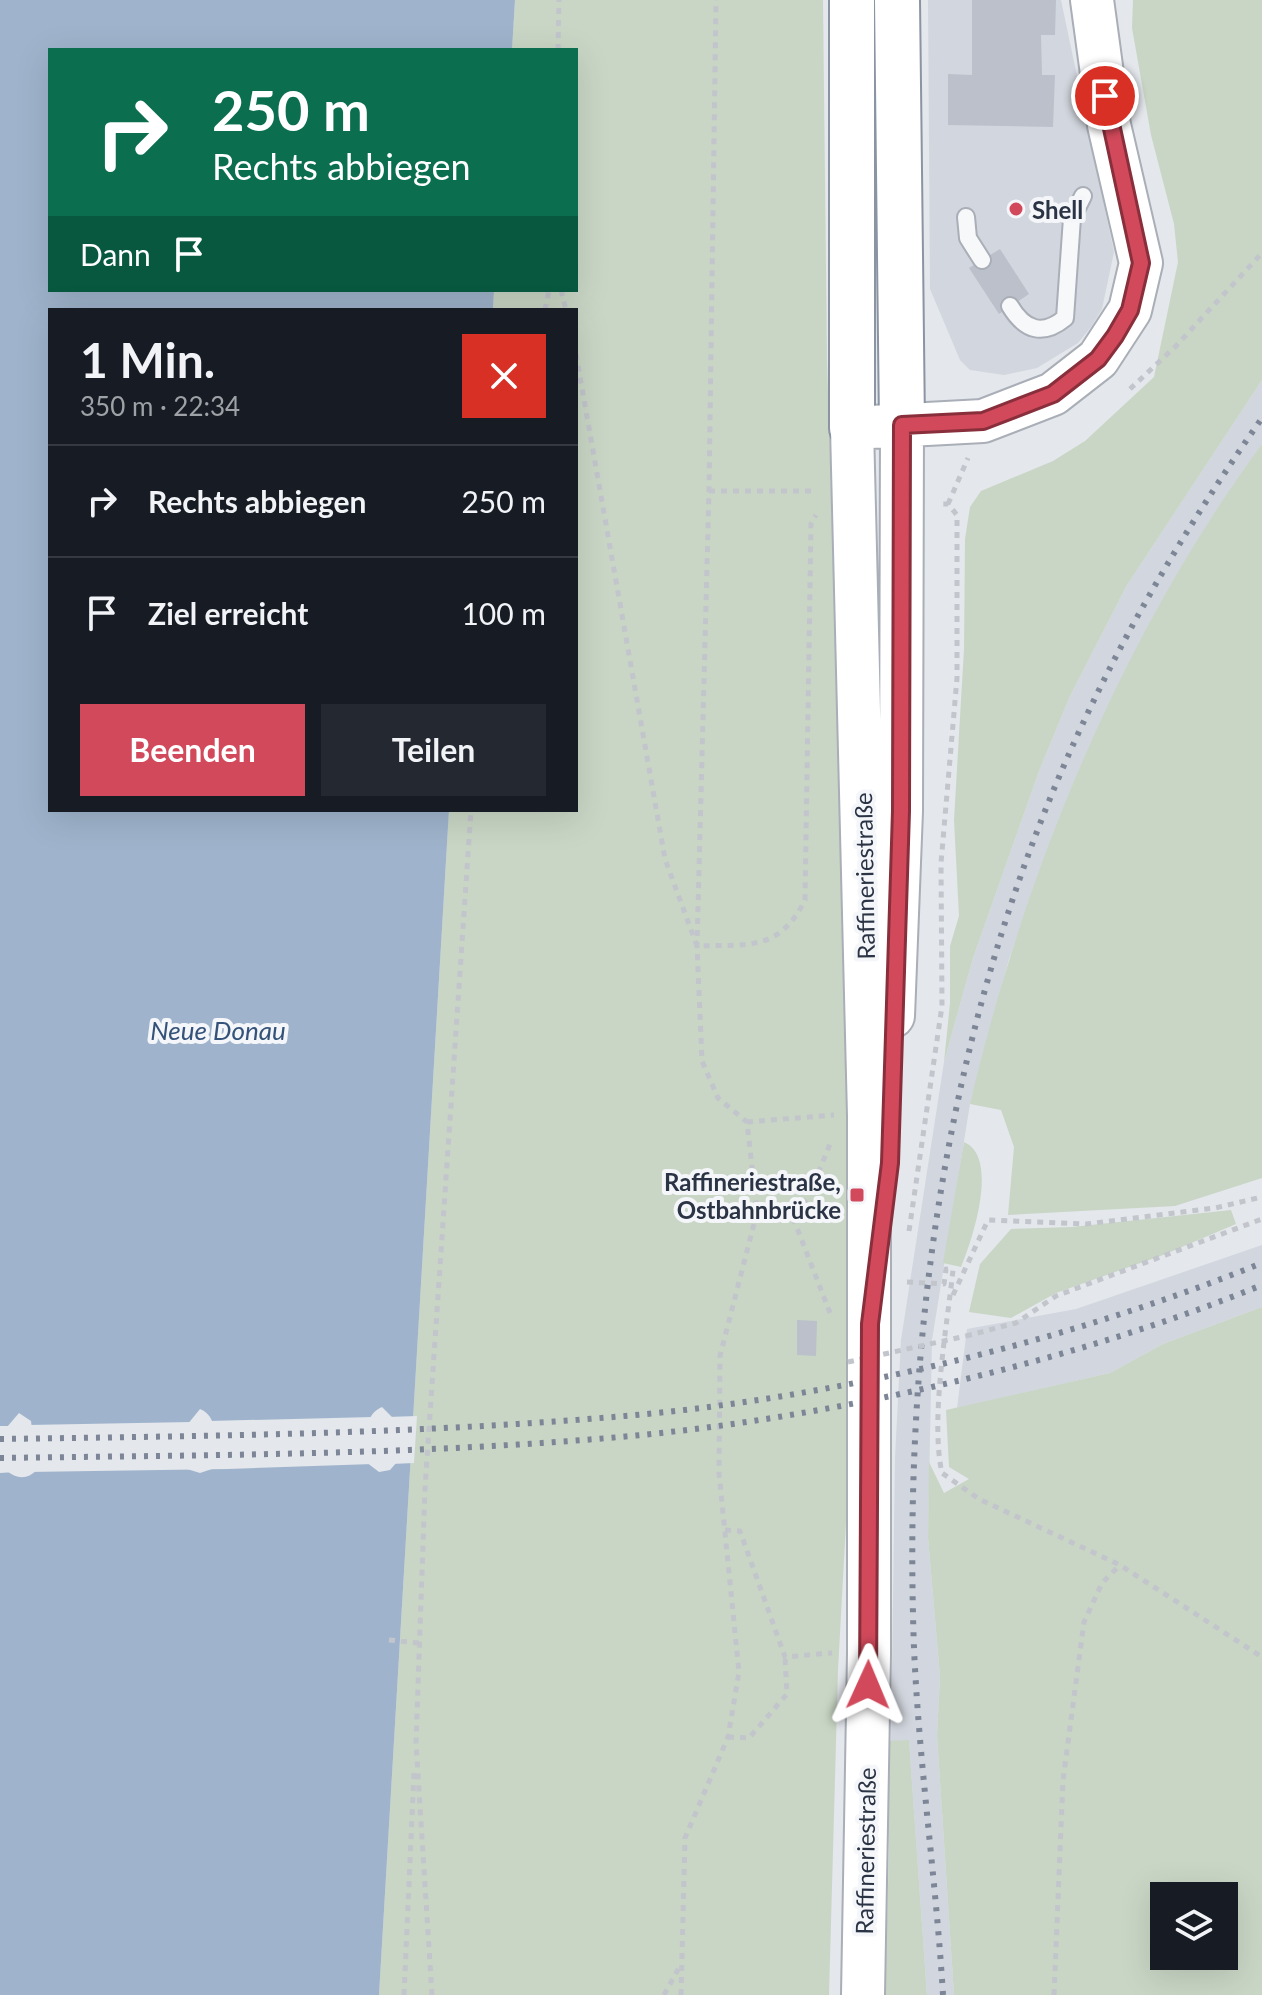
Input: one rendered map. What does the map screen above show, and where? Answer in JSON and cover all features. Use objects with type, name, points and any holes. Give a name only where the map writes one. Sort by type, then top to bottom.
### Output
[{"type":"highway","points":[[852,0],[852,428]]},
{"type":"highway","points":[[897,0],[902,425]]},
{"type":"main road","points":[[852,428],[983,421],[1053,394],[1098,359],[1130,310],[1141,263],[1109,125],[1092,0]]},
{"type":"main road","name":"Raffineriestraße","points":[[870,1324],[890,1163],[901,811],[902,425]]},
{"type":"main road","name":"Raffineriestraße","points":[[852,428],[834,498],[850,1116],[870,1324],[863,1995]]},
{"type":"lane","points":[[1010,306],[1018,319],[1034,330],[1051,330],[1065,318],[1072,218],[1083,196]]},
{"type":"lane","points":[[966,217],[968,238],[982,260]]},
{"type":"path","points":[[558,48],[559,0]]},
{"type":"path","points":[[716,0],[709,491],[697,946],[702,1061],[718,1098],[747,1122],[850,1116]]},
{"type":"path","points":[[1130,389],[1185,337],[1262,253]]},
{"type":"path","points":[[578,365],[665,859],[697,946]]},
{"type":"path","points":[[709,491],[834,498]]},
{"type":"path","points":[[697,946],[762,944],[780,935],[795,920],[805,900],[811,524],[834,498]]},
{"type":"path","points":[[900,504],[948,504],[957,515],[957,678],[941,863],[942,1006],[908,1236]]},
{"type":"path","points":[[404,1995],[425,1488],[471,812]]},
{"type":"path","points":[[792,1215],[808,1198],[822,1171],[831,1143],[850,1116]]},
{"type":"path","points":[[681,1995],[685,1838],[728,1737],[739,1672],[719,1473],[720,1356],[757,1212],[747,1122]]},
{"type":"path","points":[[949,1303],[988,1220],[1086,1224],[1215,1208],[1262,1197]]},
{"type":"path","points":[[757,1212],[792,1215]]},
{"type":"path","points":[[792,1215],[815,1274]]},
{"type":"path","points":[[848,1362],[1016,1323],[1056,1296],[1136,1269],[1262,1219]]},
{"type":"path","points":[[902,1271],[902,1292],[908,1280],[944,1284],[946,1269],[953,1270],[939,1422],[938,1457],[942,1473],[979,1499],[1120,1565],[1262,1657]]},
{"type":"path","points":[[725,1530],[740,1531],[785,1657],[787,1694],[749,1738],[728,1737]]},
{"type":"path","points":[[1054,1995],[1063,1780],[1084,1622],[1102,1583],[1120,1565]]},
{"type":"path","points":[[389,1640],[419,1643]]},
{"type":"path","points":[[785,1657],[803,1653]]},
{"type":"path","points":[[416,1743],[432,1995]]},
{"type":"path","points":[[664,1995],[681,1963]]},
{"type":"shaded area","name":"Shell","points":[[928,0],[1061,0],[1114,252],[1102,309],[1091,327],[1078,343],[1037,368],[1004,375],[970,370],[960,360],[930,289]]},
{"type":"shaded area","points":[[1262,380],[1262,444],[1170,588],[1053,837],[1009,959],[970,1104],[932,1340],[928,1537],[940,1677],[937,1735],[954,1995],[927,1995],[909,1741],[891,1741],[895,1457],[901,1340],[944,1062],[973,958],[1039,771],[1070,696],[1127,585]]},
{"type":"shaded area","points":[[1262,1245],[1262,1307],[1163,1344],[1110,1373],[957,1408],[967,1329],[1076,1309]]},
{"type":"green space","points":[[515,0],[823,0],[827,358],[856,1339],[838,1670],[829,1995],[379,1995],[449,812],[578,812],[578,308],[493,308],[494,292],[578,292],[578,48],[512,48]]},
{"type":"green space","points":[[1133,0],[1262,0],[1262,380],[1127,585],[1070,696],[1039,771],[973,958],[944,1062],[950,1003],[950,946],[959,916],[954,820],[964,649],[965,539],[970,507],[981,491],[1053,461],[1085,441],[1154,377],[1178,262],[1174,224],[1151,135],[1132,28]]},
{"type":"green space","points":[[1262,444],[1262,1178],[1175,1206],[1008,1215],[1014,1147],[1001,1110],[970,1104],[1019,930],[1083,759],[1122,677],[1164,596]]},
{"type":"green space","points":[[964,1142],[975,1151],[982,1181],[976,1220],[961,1267],[943,1263]]},
{"type":"green space","points":[[1231,1210],[1236,1224],[1163,1255],[1056,1293],[1011,1318],[969,1312],[980,1264],[1011,1229],[1072,1227]]},
{"type":"green space","points":[[1262,1307],[1262,1995],[954,1995],[937,1735],[940,1677],[928,1537],[929,1462],[944,1493],[969,1479],[949,1467],[946,1410],[1110,1373],[1163,1344]]},
{"type":"green space","points":[[909,1740],[927,1995],[885,1995],[889,1851],[887,1741]]},
{"type":"water","name":"Neue Donau","points":[[0,0],[515,0],[512,48],[48,48],[48,292],[494,292],[493,308],[48,308],[48,812],[449,812],[379,1995],[0,1995]],"holes":[[[382,1407],[394,1419],[397,1462],[390,1470],[379,1472],[366,1462],[368,1423],[375,1411]],[[200,1409],[211,1419],[215,1434],[212,1469],[200,1473],[187,1469],[187,1425]],[[19,1413],[31,1421],[37,1469],[26,1477],[14,1476],[7,1471],[7,1427]]]},
{"type":"pier","points":[[417,1416],[414,1463],[391,1464],[387,1417]]},
{"type":"pier","points":[[373,1417],[373,1464],[228,1469],[27,1472],[33,1468],[28,1425],[192,1422],[188,1463],[199,1469],[211,1464],[209,1421]]},
{"type":"pier","points":[[0,1426],[12,1426],[9,1467],[15,1472],[0,1473]]},
{"type":"building","points":[[972,0],[1056,0],[1055,35],[1041,35],[1042,75],[1055,75],[1053,127],[948,125],[948,74],[972,75]]},
{"type":"building","points":[[1000,249],[1029,294],[999,314],[969,268]]},
{"type":"building","points":[[797,1320],[817,1321],[816,1356],[797,1355]]},
{"type":"railway","points":[[943,1995],[916,1691],[912,1535],[916,1421],[925,1309],[940,1196],[961,1086],[989,976],[1023,868],[1065,763],[1107,673],[1155,586],[1262,418]]},
{"type":"railway","points":[[0,1439],[234,1435],[547,1422],[625,1416],[786,1396],[867,1381],[1030,1341],[1187,1292],[1262,1263]]},
{"type":"railway","points":[[0,1458],[394,1451],[631,1436],[709,1427],[870,1400],[1033,1362],[1189,1313],[1262,1285]]},
{"type":"place","name":"Shell","points":[[1016,209]]},
{"type":"place","name":"Raffineriestraße, Ostbahnbrücke","points":[[857,1195]]},
{"type":"route","points":[[868,1685],[870,1324],[890,1163],[901,811],[902,425],[983,421],[1053,394],[1098,359],[1115,336],[1130,310],[1141,263],[1105,96]]}]
